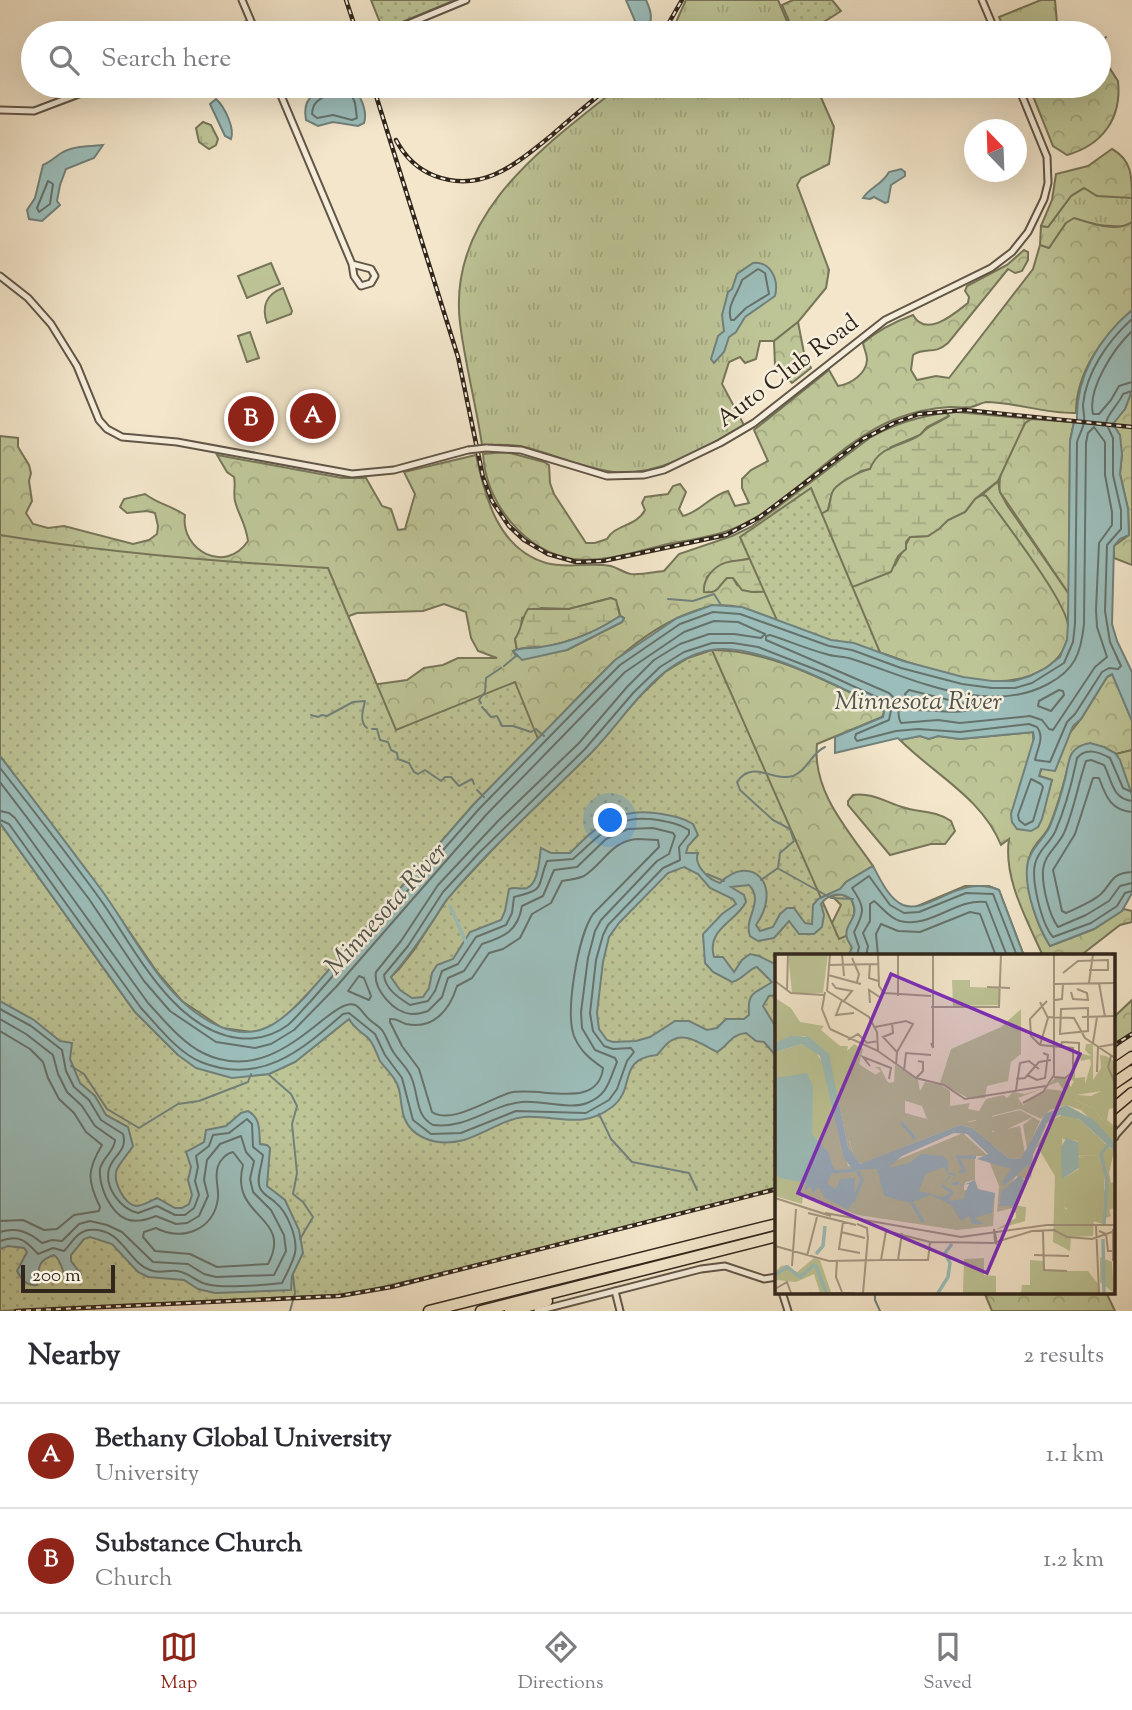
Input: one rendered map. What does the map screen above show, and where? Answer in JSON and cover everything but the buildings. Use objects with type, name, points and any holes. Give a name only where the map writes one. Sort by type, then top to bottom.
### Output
[{"type":"highway","points":[[1114,1069],[1132,1057]]},
{"type":"highway","points":[[1114,1083],[1132,1072]]},
{"type":"highway","points":[[1114,1089],[1132,1077]]},
{"type":"highway","points":[[1114,1108],[1132,1093]]},
{"type":"highway","points":[[429,1311],[775,1225]]},
{"type":"highway","points":[[481,1311],[509,1308],[775,1237]]},
{"type":"highway","points":[[452,1311],[686,1251],[715,1240]]},
{"type":"street","points":[[242,0],[250,21]]},
{"type":"street","points":[[415,21],[466,0]]},
{"type":"street","points":[[982,0],[991,21]]},
{"type":"street","points":[[0,110],[34,111],[71,98]]},
{"type":"street","points":[[283,98],[358,283],[366,286],[371,283],[374,276],[371,269],[352,264]]},
{"type":"street","name":"Auto Club Road","points":[[0,276],[29,299],[61,338],[77,366],[99,420],[112,432],[127,438],[177,442],[352,474],[391,470],[468,450],[486,448],[522,450],[607,476],[643,475],[670,468],[733,436],[754,423],[885,320],[992,268],[1012,252],[1028,232],[1044,199],[1049,171],[1044,148],[1023,98]]},
{"type":"street","points":[[1114,1136],[1132,1117]]},
{"type":"street","points":[[537,1311],[701,1269],[725,1266],[764,1279],[775,1277]]},
{"type":"street","points":[[615,1291],[620,1311]]},
{"type":"street","points":[[783,1294],[788,1311]]},
{"type":"green space","points":[[371,0],[455,0],[405,21],[379,21]]},
{"type":"green space","points":[[686,0],[778,0],[787,21],[676,21]]},
{"type":"green space","points":[[793,0],[832,0],[841,11],[825,21],[789,21],[782,5]]},
{"type":"green space","points":[[1041,0],[1055,0],[1057,21],[1001,21],[999,17]]},
{"type":"green space","points":[[1111,70],[1118,81],[1118,95],[1117,107],[1107,128],[1090,145],[1067,155],[1053,146],[1034,98],[1111,98]]},
{"type":"green space","points":[[605,98],[821,98],[834,127],[829,164],[801,178],[797,185],[829,270],[826,288],[798,322],[774,341],[760,341],[756,359],[745,363],[740,357],[729,362],[722,384],[744,425],[682,459],[648,470],[614,472],[520,446],[482,445],[460,323],[460,284],[469,248],[485,215],[507,186],[533,158]]},
{"type":"green space","points":[[203,122],[211,125],[218,139],[216,145],[209,149],[199,142],[196,128]]},
{"type":"green space","points":[[1112,149],[1124,158],[1127,164],[1131,176],[1132,198],[1097,196],[1084,188],[1071,196],[1048,227],[1041,226],[1052,200],[1056,174],[1088,166]]},
{"type":"green space","points":[[1084,188],[1132,198],[1132,222],[1126,227],[1066,223],[1049,249],[1040,245],[1041,226],[1048,227],[1071,196]]},
{"type":"green space","points":[[1074,218],[1111,227],[1132,222],[1132,310],[1111,331],[1093,356],[1081,383],[1076,413],[986,402],[971,407],[937,408],[904,416],[855,441],[776,504],[735,528],[711,536],[609,558],[573,559],[539,546],[511,522],[491,490],[483,454],[506,452],[544,462],[549,465],[554,494],[586,543],[607,539],[615,531],[641,516],[645,510],[642,503],[645,497],[668,494],[673,486],[680,484],[686,492],[679,509],[683,516],[728,491],[735,506],[749,503],[742,488],[742,479],[751,470],[768,461],[754,430],[829,370],[838,386],[857,378],[864,370],[867,360],[863,343],[874,334],[913,315],[918,322],[925,325],[940,322],[968,303],[969,297],[965,291],[967,286],[1007,265],[1024,250],[1028,252],[1028,260],[1022,271],[1015,273],[1008,269],[948,343],[938,349],[913,355],[911,370],[917,380],[936,376],[949,378],[1033,269],[1040,245],[1049,248],[1066,223]]},
{"type":"green space","points":[[271,263],[280,284],[247,298],[238,276]]},
{"type":"green space","points":[[283,288],[291,314],[267,323],[267,301]]},
{"type":"green space","points":[[798,322],[804,353],[811,368],[792,383],[775,366],[774,341]]},
{"type":"green space","points":[[250,332],[259,358],[247,362],[238,336]]},
{"type":"green space","points":[[1131,393],[1132,565],[1114,558],[1114,546],[1129,535],[1128,509],[1120,474],[1122,454],[1113,421],[1125,409]]},
{"type":"green space","points":[[946,411],[1031,419],[1025,423],[998,481],[975,499],[965,512],[948,520],[928,536],[910,537],[906,542],[906,549],[898,556],[891,572],[855,586],[752,592],[742,590],[733,578],[727,578],[715,591],[704,592],[706,580],[716,567],[757,556],[775,546],[828,510],[834,489],[870,469],[885,451],[913,439],[949,416]]},
{"type":"green space","points":[[946,413],[949,416],[927,427],[920,435],[891,447],[870,469],[861,471],[832,493],[828,510],[766,551],[749,559],[721,566],[707,577],[723,582],[727,578],[733,578],[737,585],[752,592],[774,591],[895,565],[910,537],[928,536],[948,520],[965,512],[975,499],[986,496],[1046,581],[1065,615],[1068,626],[1065,646],[1059,656],[1044,669],[1024,677],[982,681],[959,677],[800,629],[739,607],[708,607],[658,628],[615,661],[423,863],[0,756],[0,719],[314,693],[407,680],[424,668],[443,665],[458,658],[497,658],[478,651],[471,638],[466,612],[444,604],[423,611],[357,613],[325,625],[0,584],[0,436],[18,438],[18,447],[29,465],[32,501],[26,513],[33,524],[48,528],[64,526],[133,544],[149,540],[157,534],[155,513],[127,513],[120,507],[124,499],[145,494],[185,515],[185,528],[190,539],[206,554],[217,557],[238,551],[248,541],[235,501],[234,477],[227,472],[217,455],[342,478],[366,478],[382,506],[391,509],[398,530],[405,529],[415,494],[404,472],[476,455],[496,520],[516,546],[546,563],[603,565],[635,574],[664,571],[679,554],[751,527],[871,437],[907,421]],"holes":[[[611,598],[618,607],[620,616],[624,618],[622,622],[567,650],[516,656],[513,651],[517,650],[515,639],[521,630],[522,618],[541,608],[569,609]]]},
{"type":"green space","points":[[1031,419],[1074,422],[1070,441],[1069,594],[1000,492],[1001,474],[1007,456],[1025,423]]},
{"type":"green space","points":[[998,481],[1007,505],[1069,594],[1068,624],[1050,587],[986,496],[982,495]]},
{"type":"green space","points":[[811,488],[892,681],[787,643],[740,537]]},
{"type":"green space","points":[[0,535],[164,556],[328,568],[396,730],[515,682],[538,739],[474,804],[324,977],[283,1019],[264,1030],[252,1032],[222,1028],[182,1001],[157,972],[101,890],[0,756]]},
{"type":"green space","points":[[611,598],[616,600],[620,616],[602,627],[564,642],[517,650],[515,639],[528,609],[569,609]]},
{"type":"green space","points":[[710,650],[732,651],[776,661],[881,707],[884,712],[882,717],[817,744],[820,778],[826,794],[843,824],[873,866],[846,882],[841,889],[818,899],[390,977]]},
{"type":"green space","points":[[712,650],[839,939],[965,886],[989,886],[999,890],[1023,954],[775,954],[775,1188],[628,1228],[353,1294],[0,1311],[0,823],[135,1012],[178,1055],[232,1077],[269,1074],[295,1062],[340,1026],[399,969],[449,896],[509,832],[590,754],[639,697],[665,672],[688,658]]},
{"type":"green space","points":[[1113,674],[1132,721],[1132,750],[1116,754],[1104,747],[1071,755],[1049,827],[1031,853],[1028,863],[1028,888],[1035,913],[1050,946],[1094,929],[1124,909],[1132,911],[1132,922],[1120,925],[1083,954],[1042,954],[1013,884],[1008,854],[1009,839],[1001,845],[993,828],[970,800],[900,740],[920,736],[929,739],[938,736],[960,739],[1033,732],[1038,827],[1052,780],[1039,776],[1042,768],[1081,719],[1107,677]]},
{"type":"green space","points":[[1132,750],[1132,795],[1116,754]]},
{"type":"green space","points":[[853,795],[872,796],[908,809],[939,815],[951,821],[955,831],[945,844],[931,844],[890,855],[848,805]]},
{"type":"green space","points":[[841,894],[851,899],[854,907],[853,919],[847,933],[851,945],[827,933],[841,905],[832,896]]},
{"type":"green space","points":[[1132,1000],[1132,1034],[1114,1048],[1114,1017]]},
{"type":"green space","points":[[985,1294],[1107,1294],[1115,1311],[992,1311]]},
{"type":"water","points":[[626,0],[646,0],[650,21],[635,21]]},
{"type":"water","points":[[310,98],[360,98],[364,123],[358,126],[333,122],[318,126],[306,120],[307,102]]},
{"type":"water","points":[[216,99],[228,118],[232,130],[231,139],[225,136],[210,104]]},
{"type":"water","points":[[103,145],[94,158],[66,169],[57,201],[60,205],[42,221],[29,219],[27,210],[35,198],[43,165],[68,150]]},
{"type":"water","points":[[901,169],[905,176],[891,185],[888,202],[874,197],[863,198],[889,172]]},
{"type":"water","points":[[753,263],[769,268],[775,278],[775,296],[745,317],[736,332],[729,337],[724,352],[714,363],[711,359],[718,336],[724,331],[722,315],[728,292],[732,289],[737,274]]},
{"type":"water","name":"Minnesota River","points":[[1132,310],[1132,390],[1125,409],[1113,424],[1120,435],[1120,474],[1128,509],[1129,535],[1114,546],[1112,624],[1132,672],[1132,721],[1112,674],[1107,677],[1081,719],[1073,726],[1055,771],[1041,769],[1039,776],[1052,780],[1038,827],[1031,831],[1017,829],[1011,814],[1034,738],[1033,732],[960,739],[938,736],[929,739],[920,736],[900,740],[898,738],[835,753],[835,737],[883,717],[881,707],[821,678],[773,659],[750,652],[711,650],[691,656],[673,666],[642,693],[588,756],[466,878],[445,902],[391,977],[400,990],[412,998],[423,997],[437,965],[453,959],[470,932],[501,920],[509,889],[527,888],[531,885],[538,870],[541,848],[551,853],[570,853],[610,820],[621,815],[647,812],[674,816],[693,824],[698,835],[688,846],[686,853],[698,853],[700,867],[716,881],[720,883],[732,874],[743,871],[760,877],[767,897],[756,925],[760,931],[773,927],[787,908],[794,908],[805,923],[812,924],[813,905],[818,899],[840,889],[846,882],[873,866],[889,893],[903,905],[913,907],[971,887],[985,886],[999,890],[1023,954],[849,954],[852,948],[846,933],[854,916],[854,906],[851,899],[839,894],[827,898],[821,904],[824,915],[822,927],[814,934],[799,934],[789,921],[774,938],[758,941],[750,936],[749,929],[755,904],[753,891],[749,885],[731,887],[744,895],[746,902],[714,939],[714,957],[723,957],[734,972],[750,954],[775,964],[775,995],[769,996],[763,1006],[775,1026],[775,1055],[764,1042],[756,1041],[746,1033],[733,1038],[717,1052],[687,1038],[675,1039],[657,1055],[636,1062],[619,1099],[601,1114],[580,1120],[524,1117],[464,1140],[434,1141],[417,1134],[410,1127],[405,1119],[399,1088],[394,1079],[380,1061],[369,1039],[349,1019],[295,1062],[269,1074],[232,1078],[196,1068],[178,1055],[135,1012],[0,823],[0,756],[100,888],[152,967],[183,1002],[201,1016],[234,1031],[258,1031],[268,1027],[305,997],[474,804],[615,660],[677,618],[712,605],[742,607],[831,640],[854,643],[903,661],[963,677],[992,681],[1014,681],[1030,676],[1060,657],[1067,640],[1068,624],[1070,441],[1074,422],[1077,422],[1077,406],[1085,375],[1091,360],[1109,334]],"holes":[[[684,867],[698,874],[710,888],[733,899],[736,904],[703,934],[705,963],[713,972],[732,982],[757,967],[772,982],[753,994],[749,1001],[749,1015],[744,1019],[726,1019],[717,1028],[707,1030],[689,1021],[675,1021],[650,1037],[636,1041],[607,1040],[599,1029],[597,1013],[609,937],[619,923],[668,873]]]},
{"type":"water","points":[[620,616],[624,618],[622,622],[567,650],[522,660],[513,651],[572,640]]},
{"type":"water","points":[[1090,743],[1115,753],[1132,795],[1132,893],[1122,911],[1094,929],[1050,946],[1030,898],[1028,862],[1050,826],[1072,753],[1078,747]]},
{"type":"water","points":[[0,1001],[34,1020],[60,1041],[72,1043],[70,1059],[80,1083],[95,1096],[106,1115],[128,1127],[133,1146],[117,1169],[116,1180],[127,1201],[136,1206],[157,1198],[175,1208],[189,1204],[192,1195],[188,1180],[191,1167],[186,1152],[204,1142],[206,1130],[226,1126],[241,1113],[248,1111],[252,1114],[258,1125],[260,1144],[270,1148],[267,1186],[285,1200],[299,1230],[303,1253],[292,1276],[291,1290],[215,1293],[198,1289],[184,1280],[148,1277],[138,1272],[112,1244],[90,1237],[84,1239],[71,1255],[71,1261],[81,1274],[76,1282],[70,1283],[67,1280],[54,1255],[41,1263],[37,1285],[28,1284],[17,1271],[27,1252],[24,1248],[8,1246],[0,1249]]},
{"type":"waterway","points":[[668,599],[693,601],[714,594],[721,605]]},
{"type":"waterway","points":[[504,666],[516,656]]},
{"type":"waterway","points":[[481,703],[479,700],[485,692],[486,678],[501,668]]},
{"type":"waterway","points":[[311,715],[327,716],[353,702],[365,701],[362,719],[367,728]]},
{"type":"waterway","points":[[482,707],[491,717],[497,716],[502,726],[513,726],[531,732],[536,729],[544,736]]},
{"type":"waterway","points":[[372,729],[377,729],[380,740],[388,742],[391,750],[397,753],[398,759],[409,763],[414,772],[418,774],[425,770],[441,781],[445,777],[451,777],[459,786],[472,779],[474,784]]},
{"type":"waterway","points":[[761,880],[778,868],[780,853],[794,841],[790,829],[773,820],[740,790],[737,782],[749,772],[793,776],[825,747]]},
{"type":"waterway","points":[[477,790],[484,797]]},
{"type":"waterway","points":[[779,869],[831,898],[853,899]]},
{"type":"waterway","points":[[707,874],[724,881]]},
{"type":"waterway","points":[[450,906],[467,945]]},
{"type":"waterway","points":[[71,1066],[84,1074],[107,1109],[139,1128],[178,1104],[199,1101],[248,1082],[251,1074]]},
{"type":"waterway","points":[[268,1074],[291,1094],[297,1106],[292,1124],[297,1173],[293,1194],[303,1202],[313,1217],[300,1239]]},
{"type":"waterway","points":[[599,1114],[611,1139],[632,1162],[689,1173],[697,1190]]},
{"type":"waterway","points":[[290,1311],[295,1293],[293,1275]]},
{"type":"waterway","points":[[875,1294],[880,1311]]},
{"type":"railway","points":[[346,0],[353,21]]},
{"type":"railway","points":[[670,21],[682,0]]},
{"type":"railway","points":[[377,98],[458,357],[483,477],[492,501],[509,526],[524,540],[548,554],[576,562],[603,561],[726,535],[760,517],[863,439],[919,414],[965,410],[1132,427]]},
{"type":"railway","points":[[396,140],[412,162],[435,176],[452,181],[484,178],[526,156],[596,98]]},
{"type":"railway","points":[[1114,1045],[1132,1034]]},
{"type":"railway","points":[[16,1311],[339,1296],[391,1287],[775,1190]]},
{"type":"place","name":"Bethany Global University","points":[[313,416]]},
{"type":"place","name":"Substance Church","points":[[251,419]]}]
